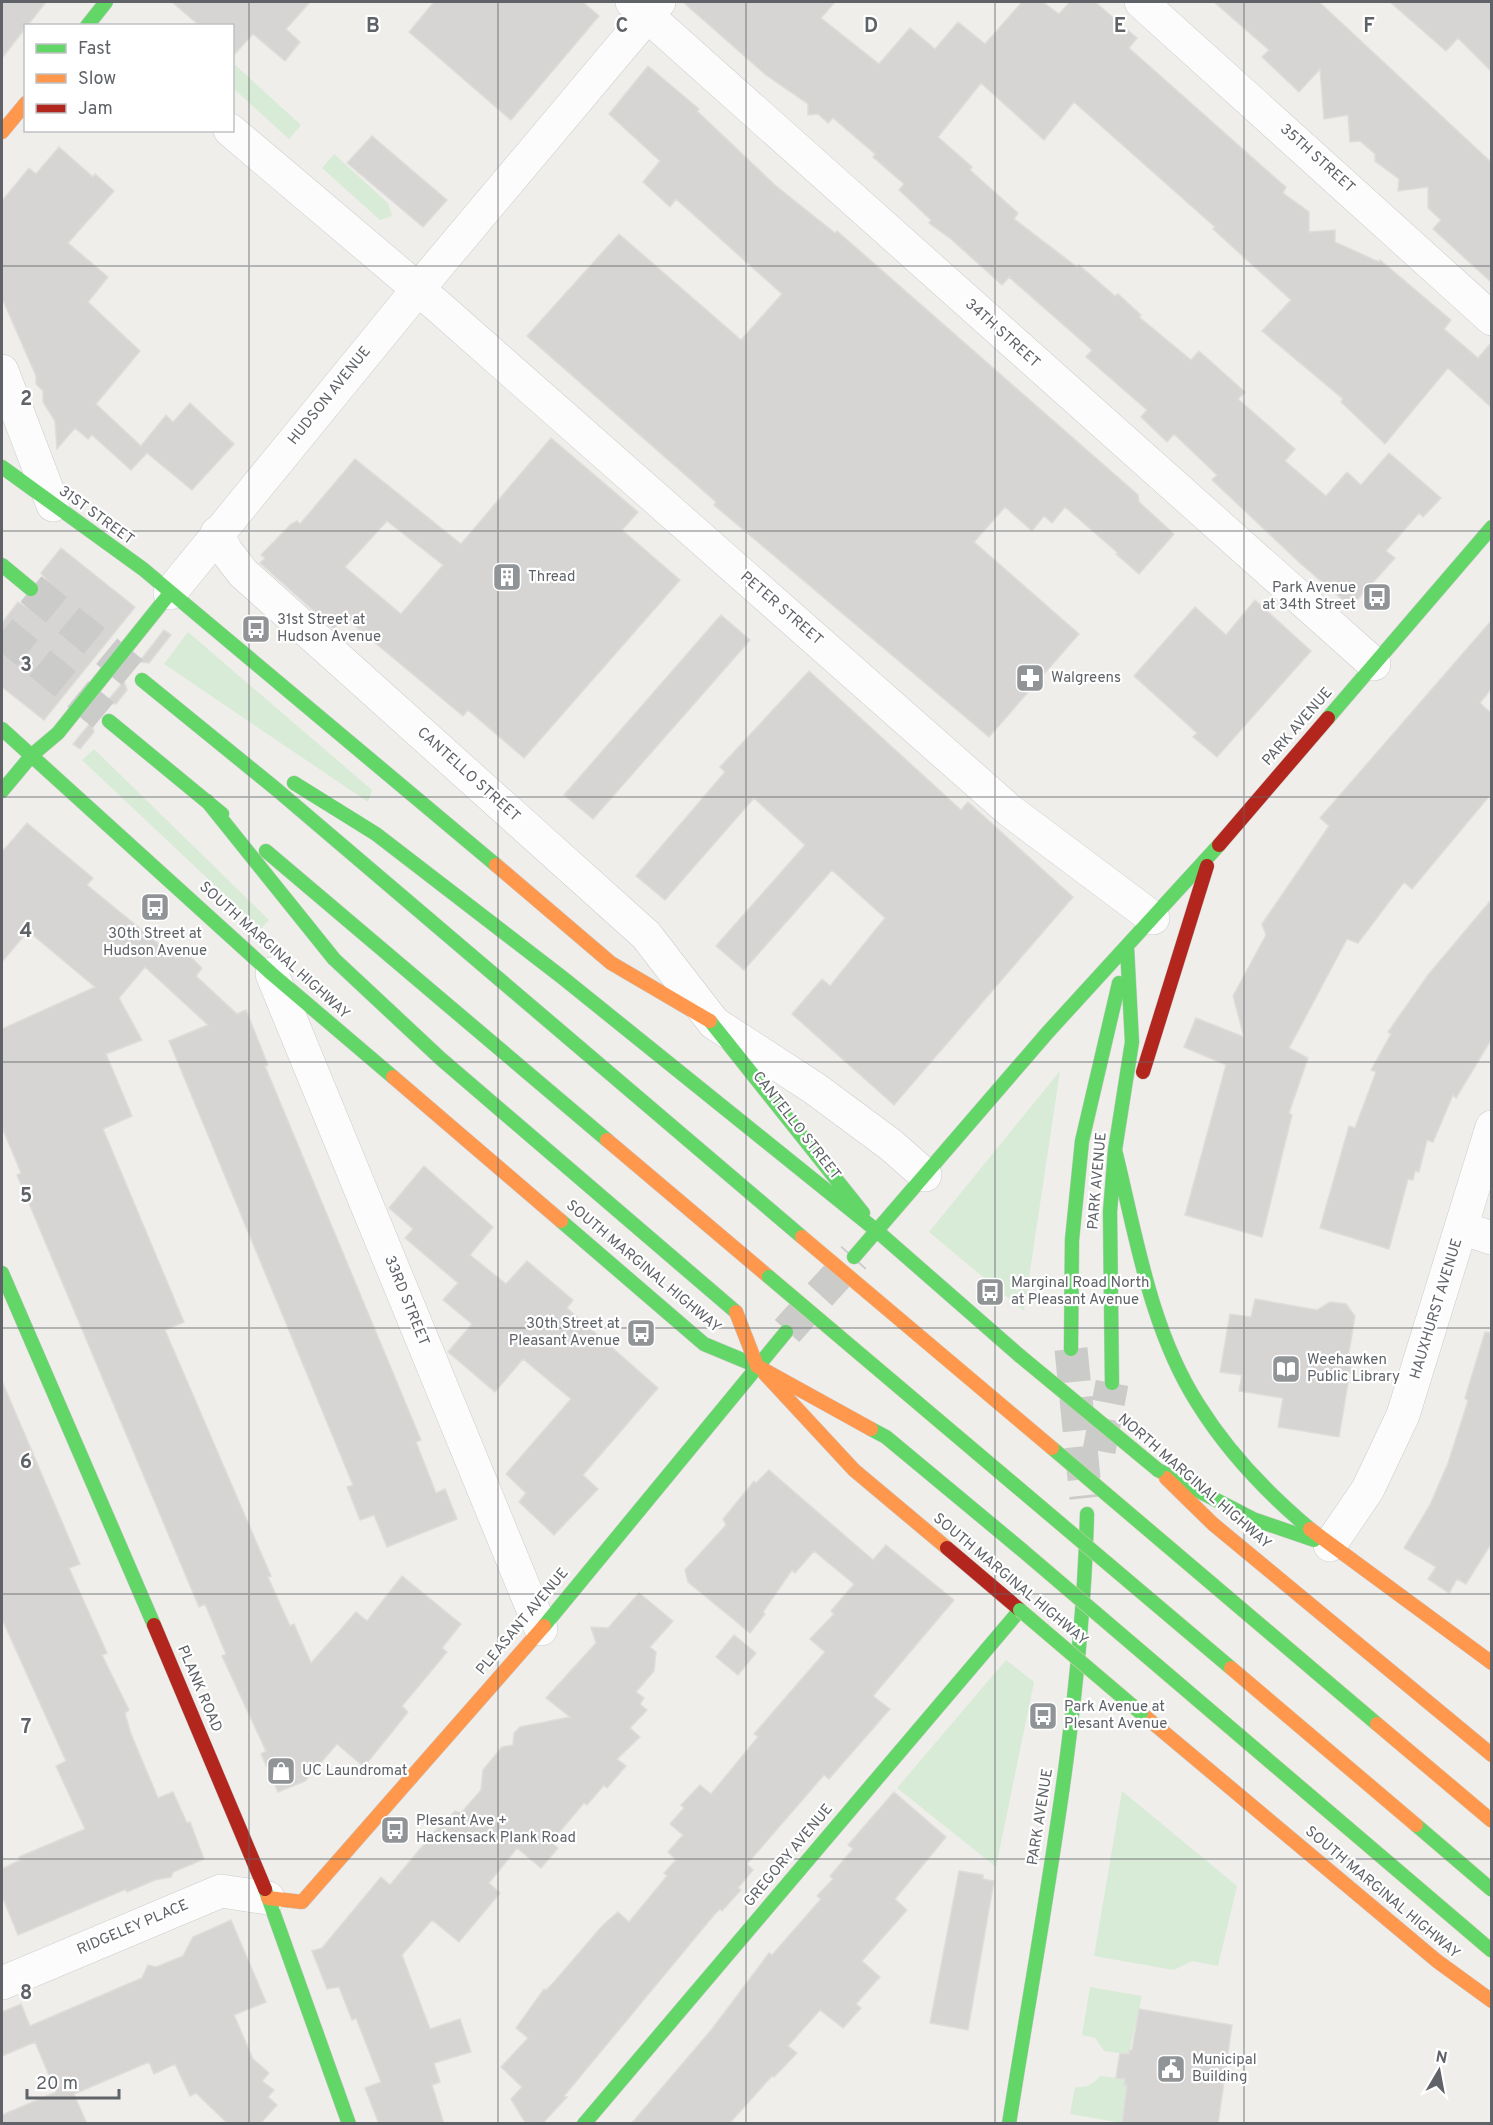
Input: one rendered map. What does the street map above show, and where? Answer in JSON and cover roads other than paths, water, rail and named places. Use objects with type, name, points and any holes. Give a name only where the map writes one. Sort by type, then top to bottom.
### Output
[{"type":"main road","points":[[2,132],[24,105]]},
{"type":"main road","name":"31ST STREET","points":[[2,466],[53,506],[143,569],[170,593]]},
{"type":"main road","name":"PARK AVENUE","points":[[877,1231],[1048,1032],[1210,856],[1491,527]]},
{"type":"main road","points":[[2,565],[31,589]]},
{"type":"main road","name":"HUDSON AVENUE","points":[[2,791],[32,754],[57,733],[170,593]]},
{"type":"main road","name":"CANTELLO STREET","points":[[170,593],[329,723],[611,963],[714,1023],[788,1113],[877,1231]]},
{"type":"main road","points":[[142,680],[1491,1821]]},
{"type":"main road","points":[[109,720],[1491,1890]]},
{"type":"main road","points":[[193,721],[376,834],[563,978],[877,1231],[854,1257]]},
{"type":"main road","name":"SOUTH MARGINAL HIGHWAY","points":[[2,729],[272,974],[704,1344],[758,1366],[854,1470],[1437,1962],[1491,2001]]},
{"type":"main road","points":[[207,801],[334,959],[441,1059],[736,1312],[758,1366],[886,1437],[1022,1550],[1491,1952]]},
{"type":"main road","points":[[1210,856],[1137,1095],[1115,1150],[1153,1303],[1172,1353],[1197,1402],[1239,1463],[1296,1519],[1491,1663]]},
{"type":"main road","name":"PARK AVENUE","points":[[1112,1383],[1110,1212],[1115,1150],[1132,1042],[1126,946]]},
{"type":"main road","name":"PARK AVENUE","points":[[1071,1349],[1072,1240],[1082,1141],[1126,946]]},
{"type":"main road","name":"NORTH MARGINAL HIGHWAY","points":[[877,1231],[1020,1356],[1158,1470],[1214,1524],[1491,1755]]},
{"type":"main road","name":"PLANK ROAD","points":[[2,1273],[254,1857],[349,2124]]},
{"type":"main road","name":"PLEASANT AVENUE","points":[[268,1899],[302,1902],[541,1629],[786,1332]]},
{"type":"main road","points":[[1158,1470],[1253,1519],[1330,1545]]},
{"type":"main road","name":"PARK AVENUE","points":[[1009,2124],[1074,1716],[1084,1600],[1087,1514]]},
{"type":"main road","name":"GREGORY AVENUE","points":[[584,2124],[1020,1610]]},
{"type":"main road","points":[[1437,1962],[1478,2010]]},
{"type":"street","name":"35TH STREET","points":[[1141,2],[1491,319]]},
{"type":"street","name":"HUDSON AVENUE","points":[[170,593],[216,533],[418,289],[646,6]]},
{"type":"street","name":"34TH STREET","points":[[646,6],[1374,664]]},
{"type":"street","name":"PETER STREET","points":[[232,132],[418,289],[1009,810],[1153,918]]},
{"type":"street","points":[[2,371],[53,506]]},
{"type":"street","name":"CANTELLO STREET","points":[[216,533],[225,551],[243,573],[646,935],[714,1023],[814,1088],[891,1145],[925,1175]]},
{"type":"street","name":"33RD STREET","points":[[272,974],[541,1629]]},
{"type":"street","name":"HAUXHURST AVENUE","points":[[1330,1545],[1368,1489],[1403,1415],[1477,1233],[1491,1127]]},
{"type":"street","name":"RIDGELEY PLACE","points":[[2,1983],[221,1891],[268,1899]]},
{"type":"tunnel","points":[[31,589],[138,677]]},
{"type":"tunnel","points":[[2,632],[107,718]]},
{"type":"tunnel","points":[[787,1331],[854,1257]]},
{"type":"tunnel","points":[[1071,1349],[1086,1498]]},
{"type":"tunnel","points":[[1099,1451],[1112,1383]]},
{"type":"place","name":"Thread","points":[[507,577]]},
{"type":"place","name":"Park Avenue at 34th Street","points":[[1377,597]]},
{"type":"place","name":"31st Street at Hudson Avenue","points":[[256,629]]},
{"type":"place","name":"Walgreens","points":[[1030,678]]},
{"type":"place","name":"30th Street at Hudson Avenue","points":[[155,907]]},
{"type":"place","name":"Marginal Road North at Pleasant Avenue","points":[[990,1292]]},
{"type":"place","name":"30th Street at Pleasant Avenue","points":[[641,1333]]},
{"type":"place","name":"Weehawken Public Library","points":[[1286,1369]]},
{"type":"place","name":"Park Avenue at Plesant Avenue","points":[[1043,1716]]},
{"type":"place","name":"UC Laundromat","points":[[281,1771]]},
{"type":"place","name":"Plesant Ave + Hackensack Plank Road","points":[[395,1830]]},
{"type":"place","name":"Municipal Building","points":[[1171,2069]]}]
